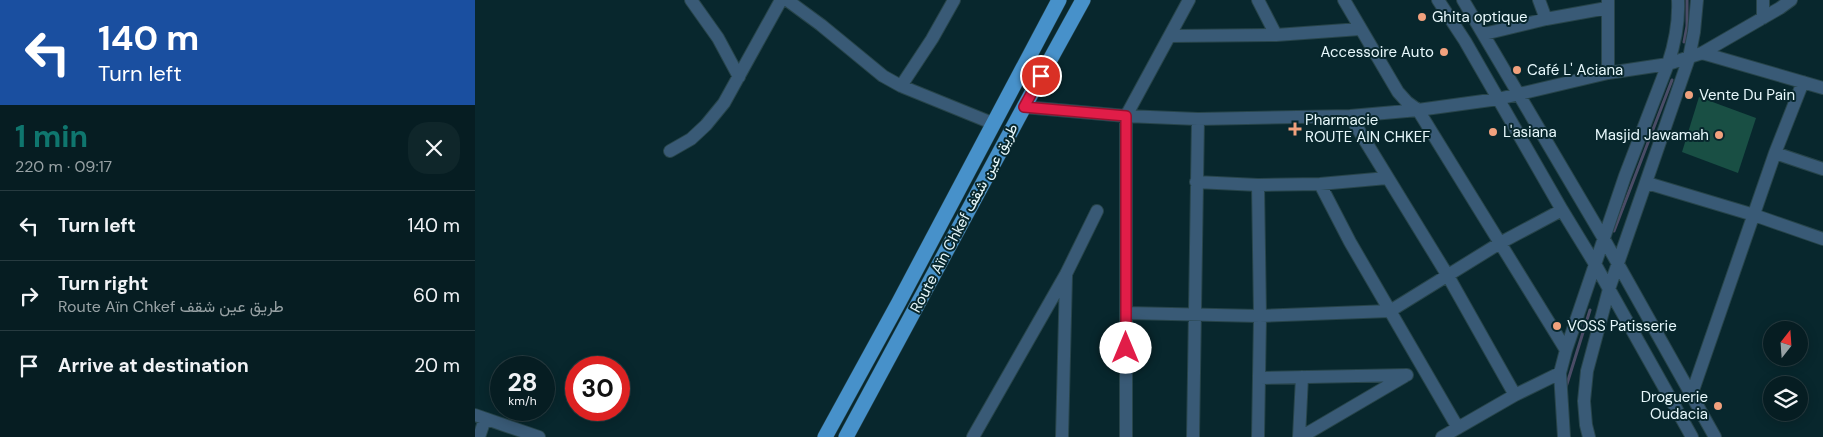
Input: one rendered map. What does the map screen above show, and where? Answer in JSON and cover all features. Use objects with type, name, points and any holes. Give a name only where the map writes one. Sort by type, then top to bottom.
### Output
[{"type":"main road","name":"Route Aïn Chkef طريق عين شقف","points":[[825,437],[899,302],[1059,0]]},
{"type":"main road","name":"Route Aïn Chkef طريق عين شقف","points":[[846,437],[1083,0]]},
{"type":"street","points":[[691,0],[718,38],[739,76]]},
{"type":"street","points":[[670,151],[691,139],[706,125],[724,103],[781,0]]},
{"type":"street","points":[[787,0],[883,76],[901,86],[992,124]]},
{"type":"street","points":[[1126,437],[1126,116],[1189,0]]},
{"type":"street","points":[[1258,0],[1276,35]]},
{"type":"street","points":[[1344,0],[1398,92],[1418,110],[1566,350]]},
{"type":"street","points":[[1438,0],[1465,41],[1595,264],[1692,437]]},
{"type":"street","points":[[1463,0],[1604,239],[1715,437]]},
{"type":"street","points":[[1539,0],[1546,19]]},
{"type":"street","points":[[1564,437],[1559,373],[1625,176],[1674,46],[1677,29],[1678,0]]},
{"type":"street","points":[[1589,437],[1584,401],[1587,371],[1609,289],[1689,58],[1697,0]]},
{"type":"street","points":[[1763,0],[1763,18]]},
{"type":"street","points":[[1024,107],[1126,116],[1198,119],[1350,116],[1418,110],[1498,99],[1608,73],[1668,64],[1689,58],[1702,53],[1791,0]]},
{"type":"street","points":[[901,86],[932,39],[951,1]]},
{"type":"street","points":[[1484,34],[1607,4],[1608,73]]},
{"type":"street","points":[[1170,36],[1276,35],[1360,29]]},
{"type":"street","points":[[1702,53],[1823,88]]},
{"type":"street","points":[[1691,396],[1775,154],[1803,82]]},
{"type":"street","points":[[1350,116],[1448,276],[1515,395]]},
{"type":"street","points":[[1193,437],[1198,119]]},
{"type":"street","points":[[1775,154],[1823,169]]},
{"type":"street","points":[[1197,182],[1258,186],[1320,184],[1387,178]]},
{"type":"street","points":[[1647,183],[1754,215],[1823,239]]},
{"type":"street","points":[[1320,184],[1350,242],[1423,368],[1449,434],[1515,395],[1559,373]]},
{"type":"street","points":[[1258,186],[1260,316],[1258,437]]},
{"type":"street","points":[[1127,313],[1260,316],[1390,311],[1500,243],[1562,210]]},
{"type":"street","points":[[973,437],[1066,274],[1097,211]]},
{"type":"street","points":[[1062,437],[1066,274]]},
{"type":"street","points":[[1300,437],[1407,375],[1423,368]]},
{"type":"street","points":[[1260,378],[1407,375]]},
{"type":"street","points":[[1300,437],[1302,377]]},
{"type":"street","points":[[479,437],[480,417],[539,437]]},
{"type":"building","name":"Masjid Jawamah","points":[[1699,97],[1756,118],[1738,173],[1682,152]]},
{"type":"waterway","points":[[1684,42],[1687,26],[1687,0]]},
{"type":"waterway","points":[[1614,231],[1672,80]]},
{"type":"waterway","points":[[1566,387],[1590,310]]},
{"type":"place","name":"Ghita optique","points":[[1422,17]]},
{"type":"place","name":"Accessoire Auto","points":[[1444,52]]},
{"type":"place","name":"Café L' Aciana","points":[[1517,70]]},
{"type":"place","name":"Vente Du Pain","points":[[1689,95]]},
{"type":"place","name":"Pharmacie ROUTE AIN CHKEF","points":[[1295,129]]},
{"type":"place","name":"L'asiana","points":[[1493,132]]},
{"type":"place","name":"Masjid Jawamah","points":[[1719,135]]},
{"type":"place","name":"VOSS Patisserie","points":[[1557,326]]},
{"type":"place","name":"Droguerie Oudacia","points":[[1718,406]]},
{"type":"route","points":[[1041,76],[1024,107],[1126,116],[1126,348]]}]
